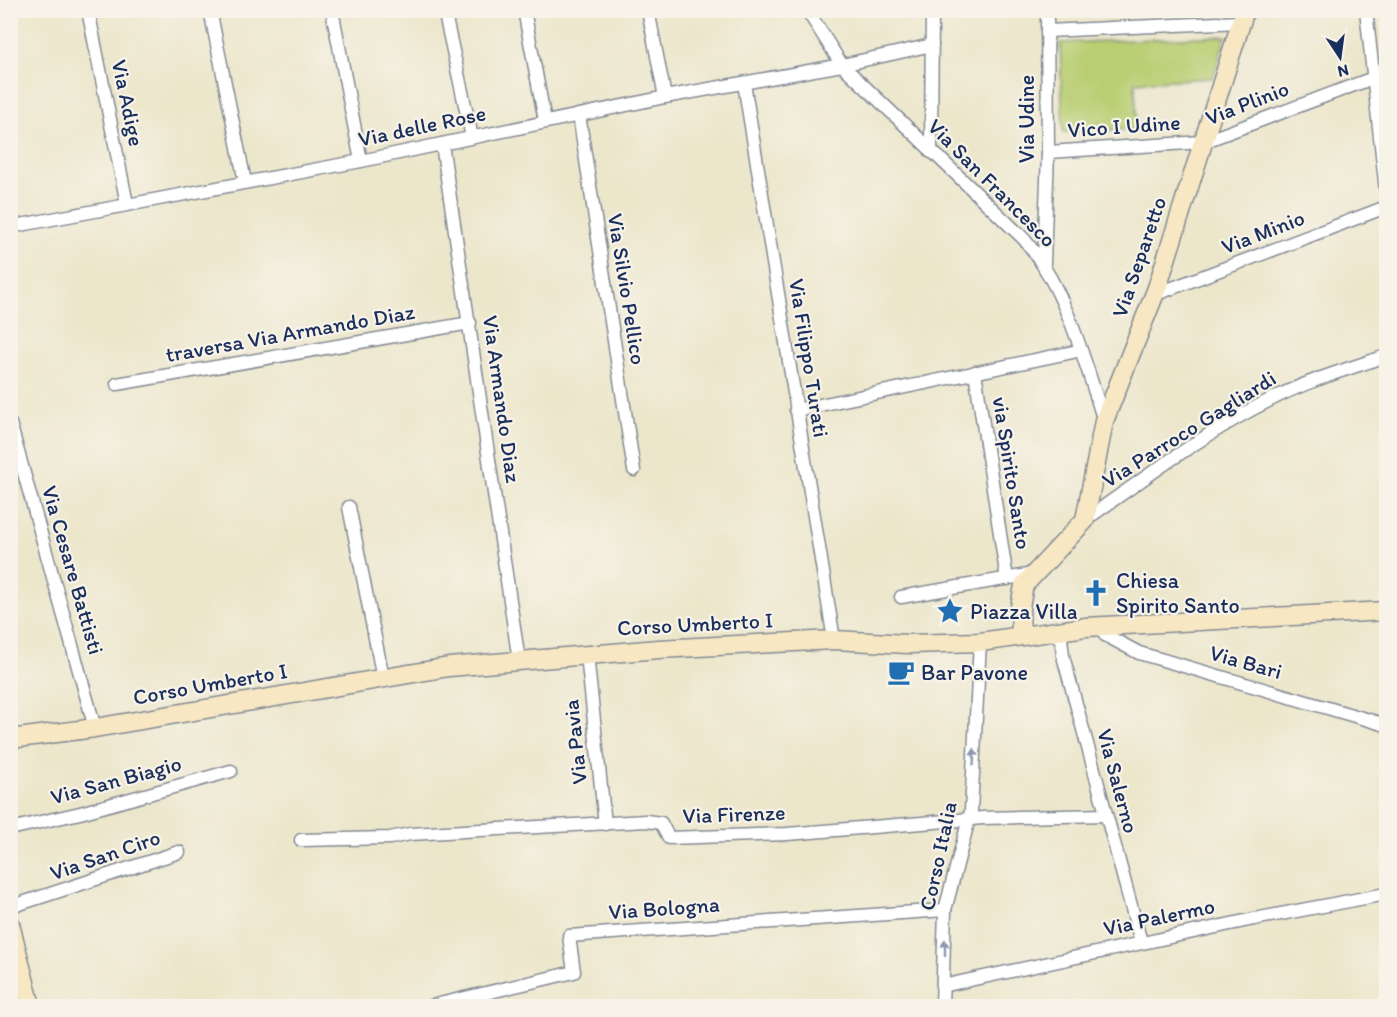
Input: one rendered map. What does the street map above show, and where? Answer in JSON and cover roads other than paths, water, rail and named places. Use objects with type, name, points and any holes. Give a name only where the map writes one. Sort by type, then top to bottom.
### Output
[{"type":"street","name":"Via Adige","points":[[88,10],[128,204]]},
{"type":"street","points":[[210,10],[244,182]]},
{"type":"street","points":[[332,10],[361,161]]},
{"type":"street","points":[[444,10],[472,137]]},
{"type":"street","points":[[524,10],[545,122]]},
{"type":"street","points":[[648,10],[665,97]]},
{"type":"street","name":"Via San Francesco","points":[[807,10],[842,65],[1024,239],[1044,263],[1086,364],[1104,421]]},
{"type":"street","points":[[931,152],[932,10]]},
{"type":"street","name":"Via Udine","points":[[1044,263],[1048,152],[1047,10]]},
{"type":"street","points":[[1366,10],[1386,191]]},
{"type":"street","points":[[1047,31],[1245,14]]},
{"type":"street","name":"Via Separetto","points":[[1085,520],[1104,421],[1154,295],[1245,14]]},
{"type":"street","name":"Via delle Rose","points":[[10,227],[361,161],[665,97],[842,65],[932,45]]},
{"type":"street","name":"Via Plinio","points":[[1203,142],[1373,78]]},
{"type":"street","name":"Via Filippo Turati","points":[[744,83],[834,640]]},
{"type":"street","name":"Via Silvio Pellico","points":[[579,115],[634,470]]},
{"type":"street","name":"Vico I Udine","points":[[1048,152],[1203,142]]},
{"type":"street","name":"Via Armando Diaz","points":[[442,144],[519,661]]},
{"type":"street","name":"Via Minio","points":[[1154,295],[1386,207]]},
{"type":"street","name":"traversa Via Armando Diaz","points":[[117,384],[470,323]]},
{"type":"street","name":"via Spirito Santo","points":[[796,410],[1073,352]]},
{"type":"street","name":"Via Parroco Gagliardi","points":[[1085,520],[1183,453],[1273,398],[1321,377],[1386,356]]},
{"type":"street","name":"via Spirito Santo","points":[[975,372],[1007,579]]},
{"type":"street","name":"Via Cesare Battisti","points":[[10,423],[95,728]]},
{"type":"street","points":[[349,507],[383,678]]},
{"type":"street","points":[[1021,636],[1021,593],[1034,574],[1085,520]]},
{"type":"street","points":[[901,597],[1034,574]]},
{"type":"street","name":"Corso Umberto I","points":[[10,739],[95,728],[449,667],[587,655],[834,640],[908,644],[980,642],[1060,629],[1386,611]]},
{"type":"street","name":"Via Bari","points":[[1101,626],[1106,635],[1139,653],[1386,725]]},
{"type":"street","name":"Via Salerno","points":[[1060,629],[1063,656],[1141,942]]},
{"type":"street","name":"Corso Italia","points":[[942,1006],[945,910],[971,811],[980,642]]},
{"type":"street","name":"Via Pavia","points":[[587,655],[605,824]]},
{"type":"street","name":"Via San Biagio","points":[[10,829],[80,813],[231,771]]},
{"type":"street","name":"Via Firenze","points":[[301,840],[390,838],[410,834],[661,823],[669,838],[788,834],[968,821],[1105,815]]},
{"type":"street","name":"Via San Ciro","points":[[10,907],[178,852]]},
{"type":"street","name":"Via Palermo","points":[[942,986],[1141,942],[1386,894]]},
{"type":"street","name":"Via Bologna","points":[[431,1006],[574,972],[569,936],[945,910]]},
{"type":"street","points":[[12,935],[31,1006]]},
{"type":"place","name":"Chiesa Spirito Santo","points":[[1096,593]]},
{"type":"place","name":"Piazza Villa","points":[[950,611]]},
{"type":"place","name":"Bar Pavone","points":[[901,672]]}]
